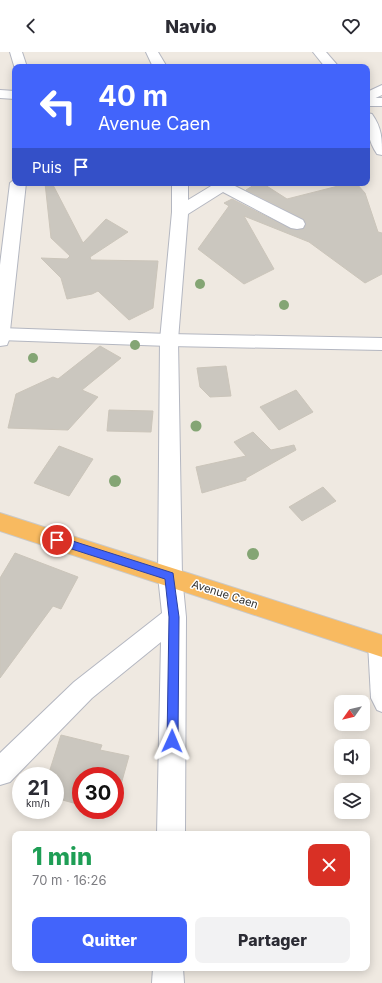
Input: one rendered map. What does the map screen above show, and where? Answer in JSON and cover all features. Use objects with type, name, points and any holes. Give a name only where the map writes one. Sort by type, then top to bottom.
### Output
[{"type":"highway","name":"Avenue Caen","points":[[0,522],[379,644]]},
{"type":"street","points":[[152,52],[158,64]]},
{"type":"street","points":[[319,52],[329,64]]},
{"type":"street","points":[[370,96],[382,89]]},
{"type":"street","points":[[0,94],[12,95]]},
{"type":"street","points":[[370,102],[382,102]]},
{"type":"street","points":[[370,124],[382,152]]},
{"type":"street","points":[[18,186],[0,336],[382,344]]},
{"type":"street","points":[[171,831],[174,617],[170,576],[169,340],[180,212],[180,186]]},
{"type":"street","points":[[180,212],[223,186]]},
{"type":"street","points":[[227,186],[297,224]]},
{"type":"street","points":[[0,772],[83,690],[174,617]]},
{"type":"street","points":[[168,971],[168,983]]},
{"type":"lane","points":[[379,644],[378,698],[382,705]]},
{"type":"building","points":[[45,186],[54,186],[83,243],[106,219],[128,232],[90,257],[91,260],[158,261],[153,308],[129,320],[98,291],[92,294],[67,299],[61,278],[41,258],[67,259],[70,256],[51,238]]},
{"type":"building","points":[[252,186],[267,186],[287,199],[338,186],[359,186],[365,193],[378,232],[382,233],[382,274],[365,283],[309,242],[244,216],[274,269],[244,284],[198,249],[229,206],[224,203],[232,199],[291,229],[303,229],[306,225],[304,219],[246,190]]},
{"type":"building","points":[[100,346],[121,358],[82,390],[98,397],[68,430],[8,428],[16,394],[53,377],[58,379]]},
{"type":"building","points":[[226,366],[231,396],[210,397],[200,387],[197,368]]},
{"type":"building","points":[[296,390],[313,412],[279,430],[260,407]]},
{"type":"building","points":[[109,410],[153,411],[151,432],[107,431]]},
{"type":"building","points":[[253,432],[271,450],[294,445],[296,450],[246,478],[246,480],[202,493],[196,467],[246,456],[234,442]]},
{"type":"building","points":[[59,446],[93,459],[69,496],[34,483]]},
{"type":"building","points":[[323,487],[336,501],[302,521],[289,507]]},
{"type":"building","points":[[15,553],[78,577],[61,609],[53,606],[0,678],[0,578]]},
{"type":"building","points":[[61,735],[102,745],[100,750],[129,756],[124,774],[124,767],[72,767],[72,803],[64,800],[64,767],[51,767]]},
{"type":"route","points":[[57,540],[170,576],[174,617],[172,741]]}]
